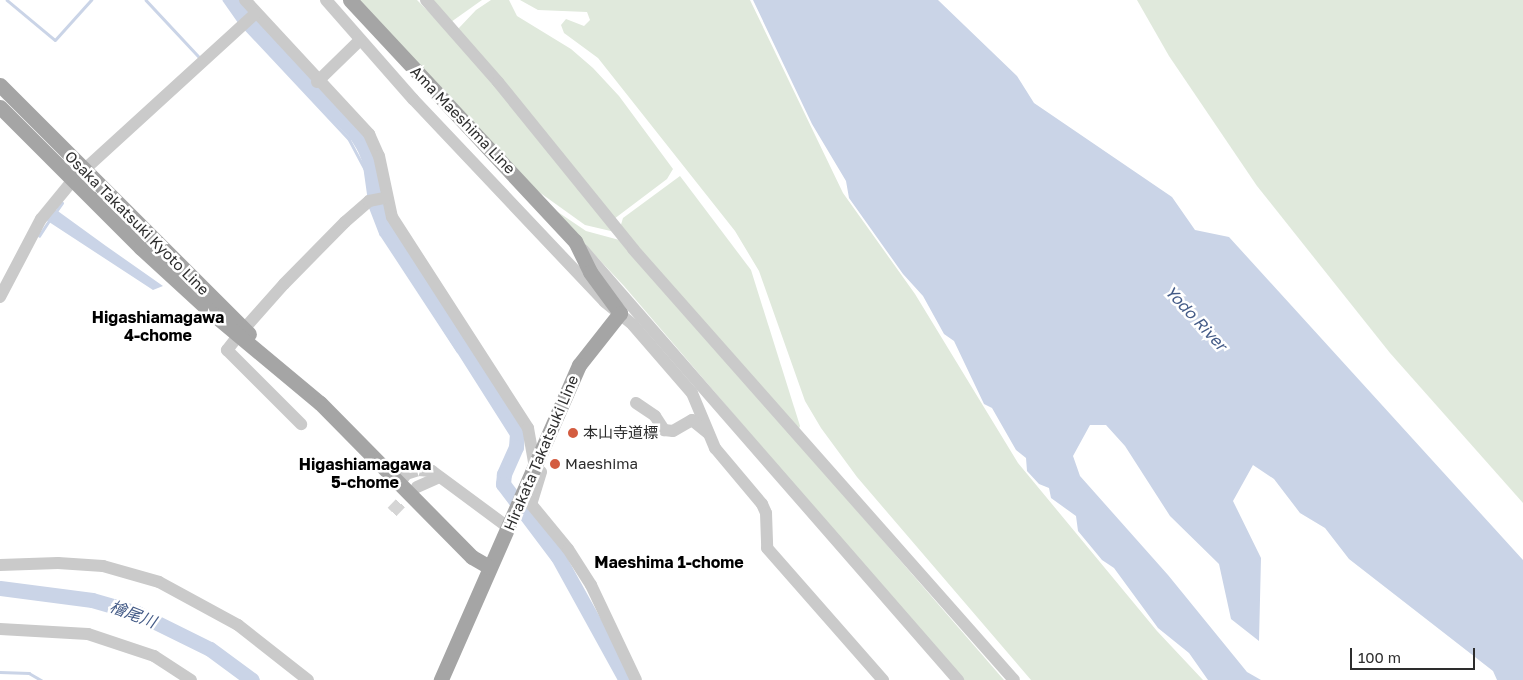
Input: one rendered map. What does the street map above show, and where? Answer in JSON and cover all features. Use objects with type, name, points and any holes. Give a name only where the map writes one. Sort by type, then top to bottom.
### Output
[{"type":"main road","name":"Ama Maeshima Line","points":[[350,0],[575,241]]},
{"type":"main road","name":"Osaka Takatsuki Kyoto Line","points":[[0,86],[141,248],[241,333],[295,382],[400,483],[472,557],[489,567]]},
{"type":"main road","name":"Osaka Takatsuki Kyoto Line","points":[[0,107],[78,175]]},
{"type":"main road","points":[[575,241],[590,272],[620,313]]},
{"type":"main road","name":"Hirakata Takatsuki Line","points":[[441,680],[579,365],[620,313]]},
{"type":"street","points":[[245,0],[255,14],[317,82],[369,134],[378,156],[385,198],[403,237],[528,428],[535,466],[541,475],[532,497],[534,508],[568,549],[591,585],[636,680]]},
{"type":"street","points":[[326,0],[360,40],[605,302],[620,313],[692,393],[726,415]]},
{"type":"street","points":[[426,0],[498,82],[633,249],[1014,680]]},
{"type":"street","points":[[0,297],[41,218],[78,175],[255,14]]},
{"type":"street","points":[[317,82],[360,40]]},
{"type":"street","points":[[301,424],[227,350],[284,284],[369,201],[385,198]]},
{"type":"street","points":[[575,241],[958,680]]},
{"type":"street","points":[[692,393],[722,458],[762,504],[766,513],[767,548],[883,680]]},
{"type":"street","points":[[636,403],[654,416],[664,430],[672,430],[692,420],[710,435]]},
{"type":"street","points":[[400,483],[406,474],[418,470],[432,471],[510,525],[534,508]]},
{"type":"street","points":[[417,486],[439,477]]},
{"type":"street","points":[[0,565],[58,563],[103,566],[159,582],[238,625],[308,680]]},
{"type":"street","points":[[0,629],[88,634],[154,656],[191,680]]},
{"type":"shaded area","points":[[356,0],[417,0],[461,45],[615,232],[585,225],[532,187]]},
{"type":"shaded area","points":[[431,0],[482,0],[451,22]]},
{"type":"shaded area","points":[[491,0],[509,0],[517,16],[571,49],[593,68],[619,96],[673,169],[667,179],[614,219],[458,29],[476,10]]},
{"type":"shaded area","points":[[520,0],[750,0],[843,193],[915,294],[1018,463],[1157,631],[1203,680],[1031,680],[857,477],[821,428],[805,401],[759,271],[735,231],[598,58],[564,33],[561,25],[566,19],[584,26],[590,20],[587,12],[538,10]]},
{"type":"shaded area","points":[[1137,0],[1523,0],[1523,503],[1390,353],[1257,186],[1169,56]]},
{"type":"shaded area","points":[[680,176],[751,270],[800,426],[798,431],[620,228],[623,218]]},
{"type":"shaded area","points":[[549,206],[586,231],[623,241],[1004,680],[961,680],[624,286]]},
{"type":"water","name":"Yodo River","points":[[753,0],[938,0],[1017,76],[1034,103],[1172,197],[1195,230],[1229,237],[1523,560],[1523,680],[1497,680],[1493,671],[1349,559],[1325,528],[1300,513],[1274,479],[1253,465],[1233,501],[1261,558],[1259,641],[1231,619],[1219,564],[1170,516],[1125,446],[1106,425],[1090,425],[1073,456],[1080,476],[1168,575],[1247,672],[1261,680],[1208,680],[1189,653],[1158,628],[1114,568],[1102,560],[1078,531],[1076,516],[1051,498],[1049,488],[1039,484],[1027,471],[1026,458],[1016,450],[992,408],[984,404],[954,341],[944,334],[923,296],[903,274],[849,198],[846,181],[812,124]]},
{"type":"water","points":[[55,209],[163,286],[153,290],[46,220]]},
{"type":"waterway","points":[[7,0],[55,40],[91,0]]},
{"type":"waterway","points":[[146,0],[201,59]]},
{"type":"waterway","points":[[224,0],[240,23]]},
{"type":"waterway","points":[[232,0],[253,26],[356,134],[364,147],[369,159],[380,212],[388,230],[517,433],[516,447],[504,474],[503,484],[558,557],[626,680]]},
{"type":"waterway","points":[[246,29],[349,139],[365,169],[369,198]]},
{"type":"waterway","points":[[55,213],[62,203]]},
{"type":"waterway","points":[[370,206],[381,234],[458,351]]},
{"type":"waterway","points":[[39,236],[50,219]]},
{"type":"waterway","name":"檜尾川","points":[[0,588],[92,600],[137,613],[210,649],[252,680]]},
{"type":"waterway","points":[[0,672],[29,673],[41,680]]},
{"type":"tunnel","points":[[392,512],[415,488]]},
{"type":"place","name":"本山寺道標","points":[[573,433]]},
{"type":"place","name":"Maeshima","points":[[555,464]]},
{"type":"district","name":"Higashiamagawa 4-chome","points":[[158,326]]},
{"type":"district","name":"Higashiamagawa 5-chome","points":[[365,473]]},
{"type":"district","name":"Maeshima 1-chome","points":[[669,562]]}]
